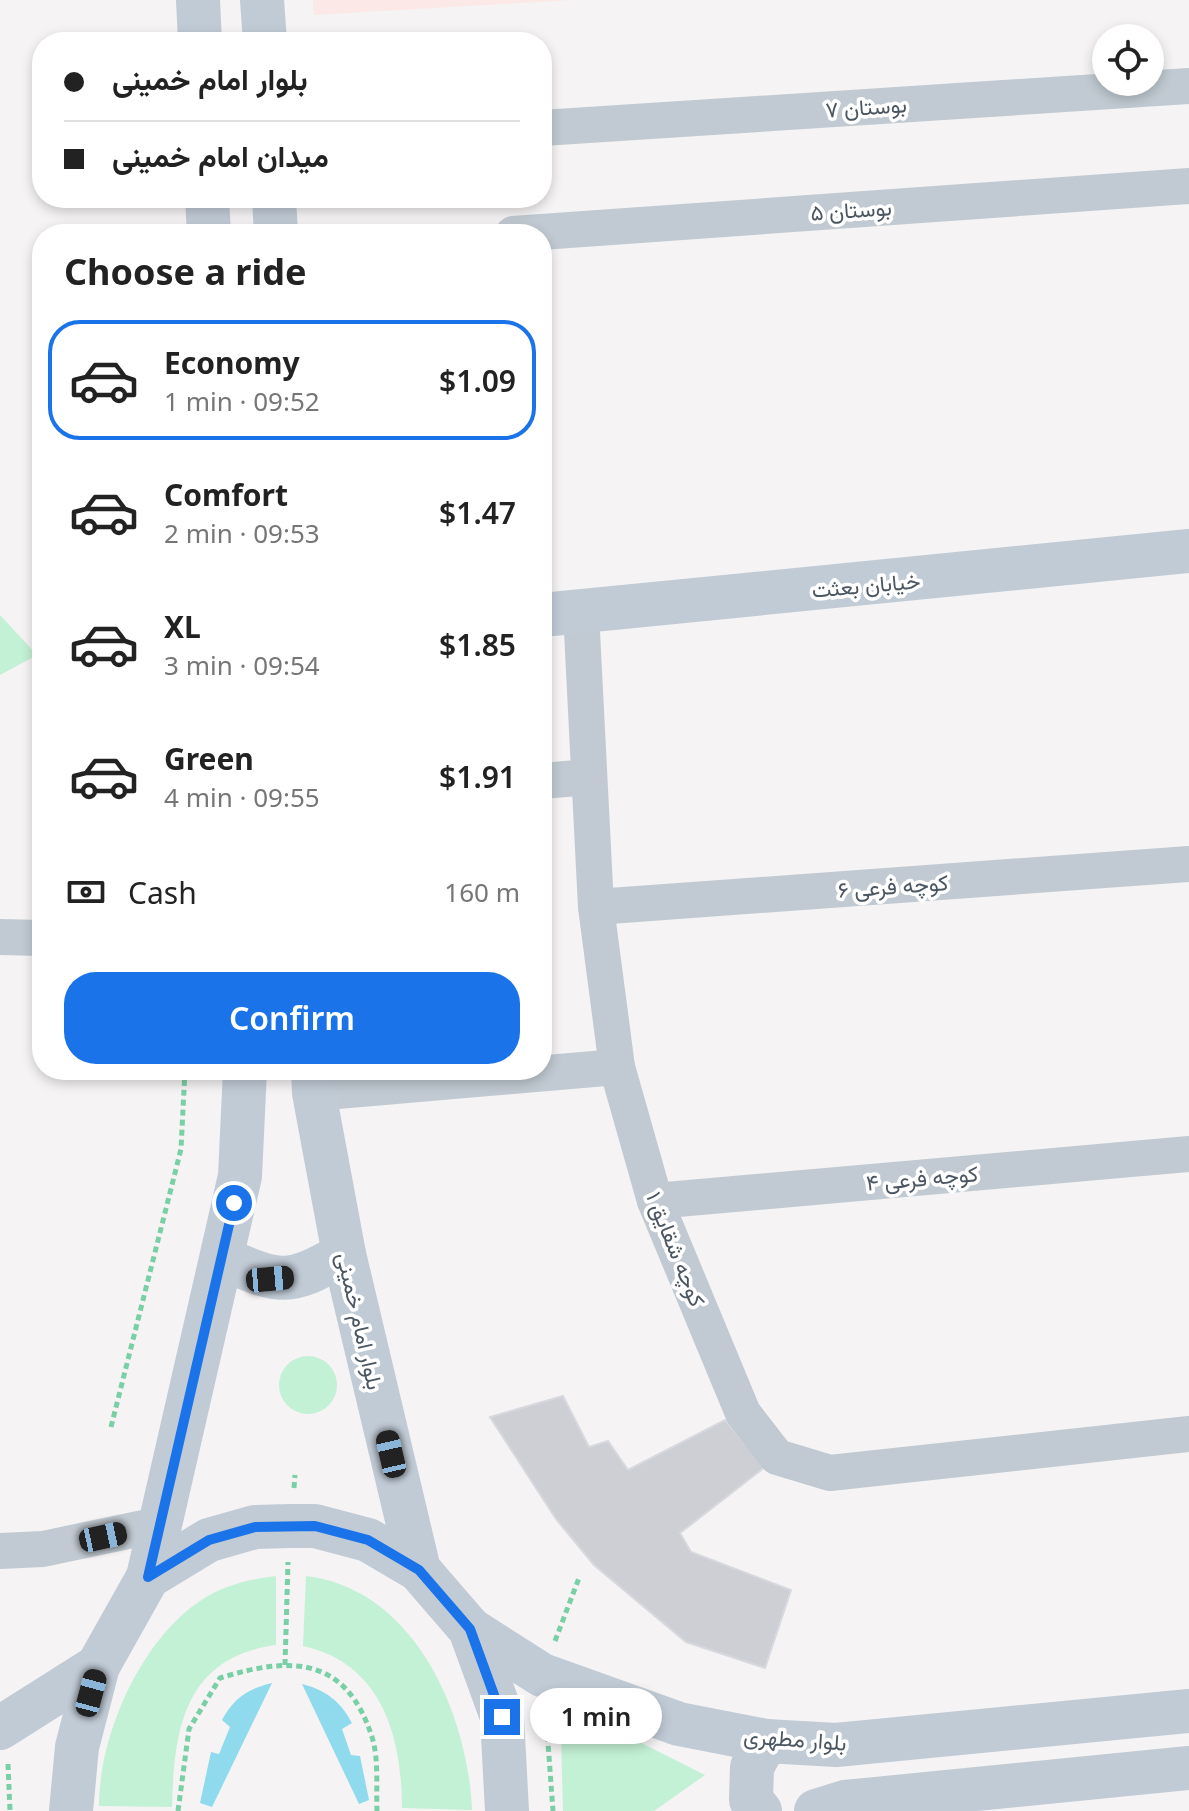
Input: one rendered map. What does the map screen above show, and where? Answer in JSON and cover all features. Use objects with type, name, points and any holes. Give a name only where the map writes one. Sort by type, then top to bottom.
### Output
[{"type":"main road","points":[[198,0],[200,32]]},
{"type":"main road","points":[[262,0],[264,32]]},
{"type":"main road","name":"خیابان بعثت","points":[[562,614],[1189,551]]},
{"type":"main road","points":[[71,1811],[77,1747],[98,1666],[148,1577],[162,1524],[240,1176],[245,1080]]},
{"type":"main road","name":"بلوار امام خمینی","points":[[313,1082],[344,1254],[419,1570]]},
{"type":"main road","points":[[222,1258],[270,1279],[305,1276],[344,1254]]},
{"type":"main road","points":[[148,1577],[209,1540],[255,1527],[290,1526],[315,1526],[368,1540],[419,1570],[470,1629],[502,1717],[507,1811]]},
{"type":"main road","name":"بلوار مطهری","points":[[470,1629],[542,1675],[679,1724],[766,1741],[836,1745],[1189,1711]]},
{"type":"main road","points":[[0,1728],[98,1666]]},
{"type":"main road","points":[[760,1811],[751,1800],[752,1767],[766,1741]]},
{"type":"main road","points":[[816,1811],[845,1802],[1189,1768]]},
{"type":"street","name":"بوستان ۷","points":[[552,127],[1189,86]]},
{"type":"street","name":"بوستان ۵","points":[[552,231],[1189,186]]},
{"type":"street","name":"کوچه شقایق ۱","points":[[562,614],[589,777],[596,907],[617,1067],[655,1201],[743,1413],[777,1457],[830,1473],[1189,1434]]},
{"type":"street","points":[[552,780],[589,777]]},
{"type":"street","name":"کوچه فرعی ۶","points":[[596,907],[1189,864]]},
{"type":"street","points":[[0,937],[32,938]]},
{"type":"street","points":[[552,1070],[617,1067]]},
{"type":"street","points":[[313,1082],[354,1080]]},
{"type":"street","name":"کوچه فرعی ۴","points":[[655,1201],[1189,1154]]},
{"type":"street","points":[[0,1551],[43,1549],[162,1524]]},
{"type":"path","points":[[111,1427],[181,1149],[184,1080]]},
{"type":"path","points":[[285,1665],[295,1475]]},
{"type":"path","points":[[178,1811],[189,1729],[220,1678],[264,1664],[314,1667],[346,1687],[373,1739],[377,1811]]},
{"type":"shaded area","points":[[313,0],[572,0],[314,15]]},
{"type":"green space","points":[[0,615],[32,650],[32,658],[0,675]]},
{"type":"green space","points":[[308,1356],[329,1364],[337,1385],[329,1406],[308,1414],[287,1406],[279,1385],[287,1364]]},
{"type":"green space","points":[[276,1576],[276,1645],[245,1652],[222,1664],[204,1681],[191,1701],[176,1750],[172,1807],[99,1806],[106,1750],[115,1721],[127,1692],[159,1640],[178,1618],[217,1591]]},
{"type":"green space","points":[[306,1576],[344,1586],[377,1605],[405,1630],[428,1662],[446,1697],[460,1735],[472,1810],[402,1808],[398,1754],[382,1706],[369,1685],[351,1668],[330,1655],[303,1646]]},
{"type":"green space","points":[[560,1702],[705,1775],[654,1811],[563,1811]]},
{"type":"water","points":[[272,1683],[212,1807],[200,1803],[211,1752],[219,1754],[230,1727],[222,1720],[242,1696]]},
{"type":"water","points":[[302,1684],[332,1698],[352,1723],[342,1729],[351,1755],[360,1756],[369,1800],[359,1804]]},
{"type":"building","points":[[563,1396],[589,1447],[608,1441],[628,1470],[725,1420],[765,1467],[680,1533],[691,1552],[791,1590],[765,1668],[686,1642],[594,1565],[556,1519],[490,1417]]},
{"type":"route","points":[[234,1203],[148,1577],[209,1540],[255,1527],[315,1526],[368,1540],[419,1570],[470,1629],[502,1717]]}]
